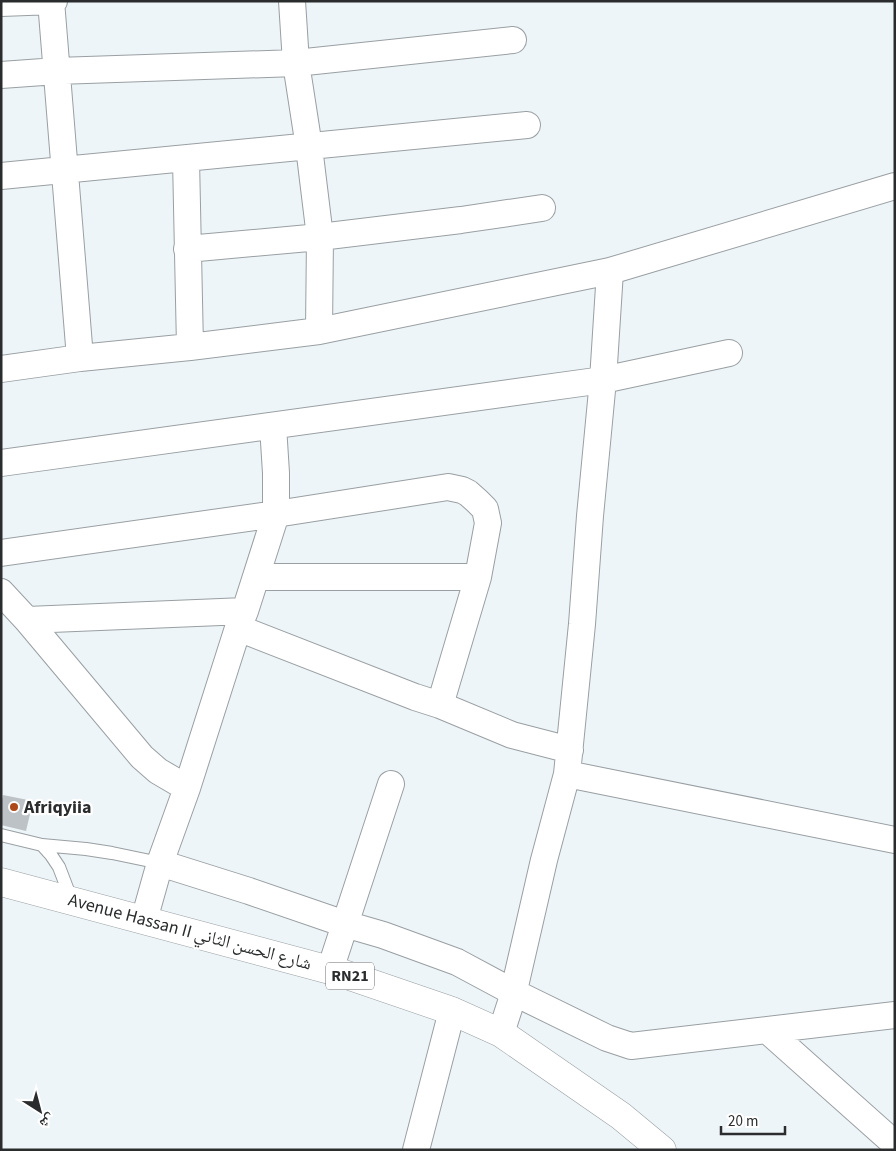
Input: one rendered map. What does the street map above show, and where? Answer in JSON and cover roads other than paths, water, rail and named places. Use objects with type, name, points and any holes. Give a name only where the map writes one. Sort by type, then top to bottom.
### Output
[{"type":"main road","name":"Avenue Hassan II شارع الحسن الثاني","points":[[1,882],[330,970],[452,1011],[501,1033],[614,1111],[662,1150]]},
{"type":"street","points":[[1,3],[52,1],[80,358]]},
{"type":"street","points":[[292,1],[296,63],[320,237],[319,331]]},
{"type":"street","points":[[1,75],[57,71],[296,63],[513,40]]},
{"type":"street","points":[[1,176],[527,125]]},
{"type":"street","points":[[186,159],[190,347]]},
{"type":"street","points":[[1,369],[80,358],[319,331],[610,271],[895,186]]},
{"type":"street","points":[[187,249],[320,237],[462,220],[542,208]]},
{"type":"street","points":[[501,1033],[513,992],[568,762],[603,380],[610,271]]},
{"type":"street","points":[[1,463],[603,380],[729,352]]},
{"type":"street","points":[[144,920],[160,863],[187,788],[276,514],[273,426]]},
{"type":"street","points":[[1,552],[276,514],[448,487],[462,490],[468,493],[485,509],[488,523],[478,577],[440,705]]},
{"type":"street","points":[[256,577],[478,577]]},
{"type":"street","points":[[1,592],[27,620],[142,757],[158,770],[187,788]]},
{"type":"street","points":[[27,620],[242,619],[415,697],[440,705],[512,735],[568,762],[895,840]]},
{"type":"street","points":[[330,970],[391,784]]},
{"type":"street","points":[[160,863],[383,935],[457,962],[607,1038],[630,1046],[895,1015]]},
{"type":"street","points":[[416,1150],[452,1011]]},
{"type":"street","points":[[767,1030],[895,1144]]},
{"type":"lane","points":[[1,835],[42,845],[94,850],[160,863]]},
{"type":"lane","points":[[42,845],[51,854],[59,868],[72,901]]},
{"type":"place","name":"Afriqyiia","points":[[14,807]]}]
